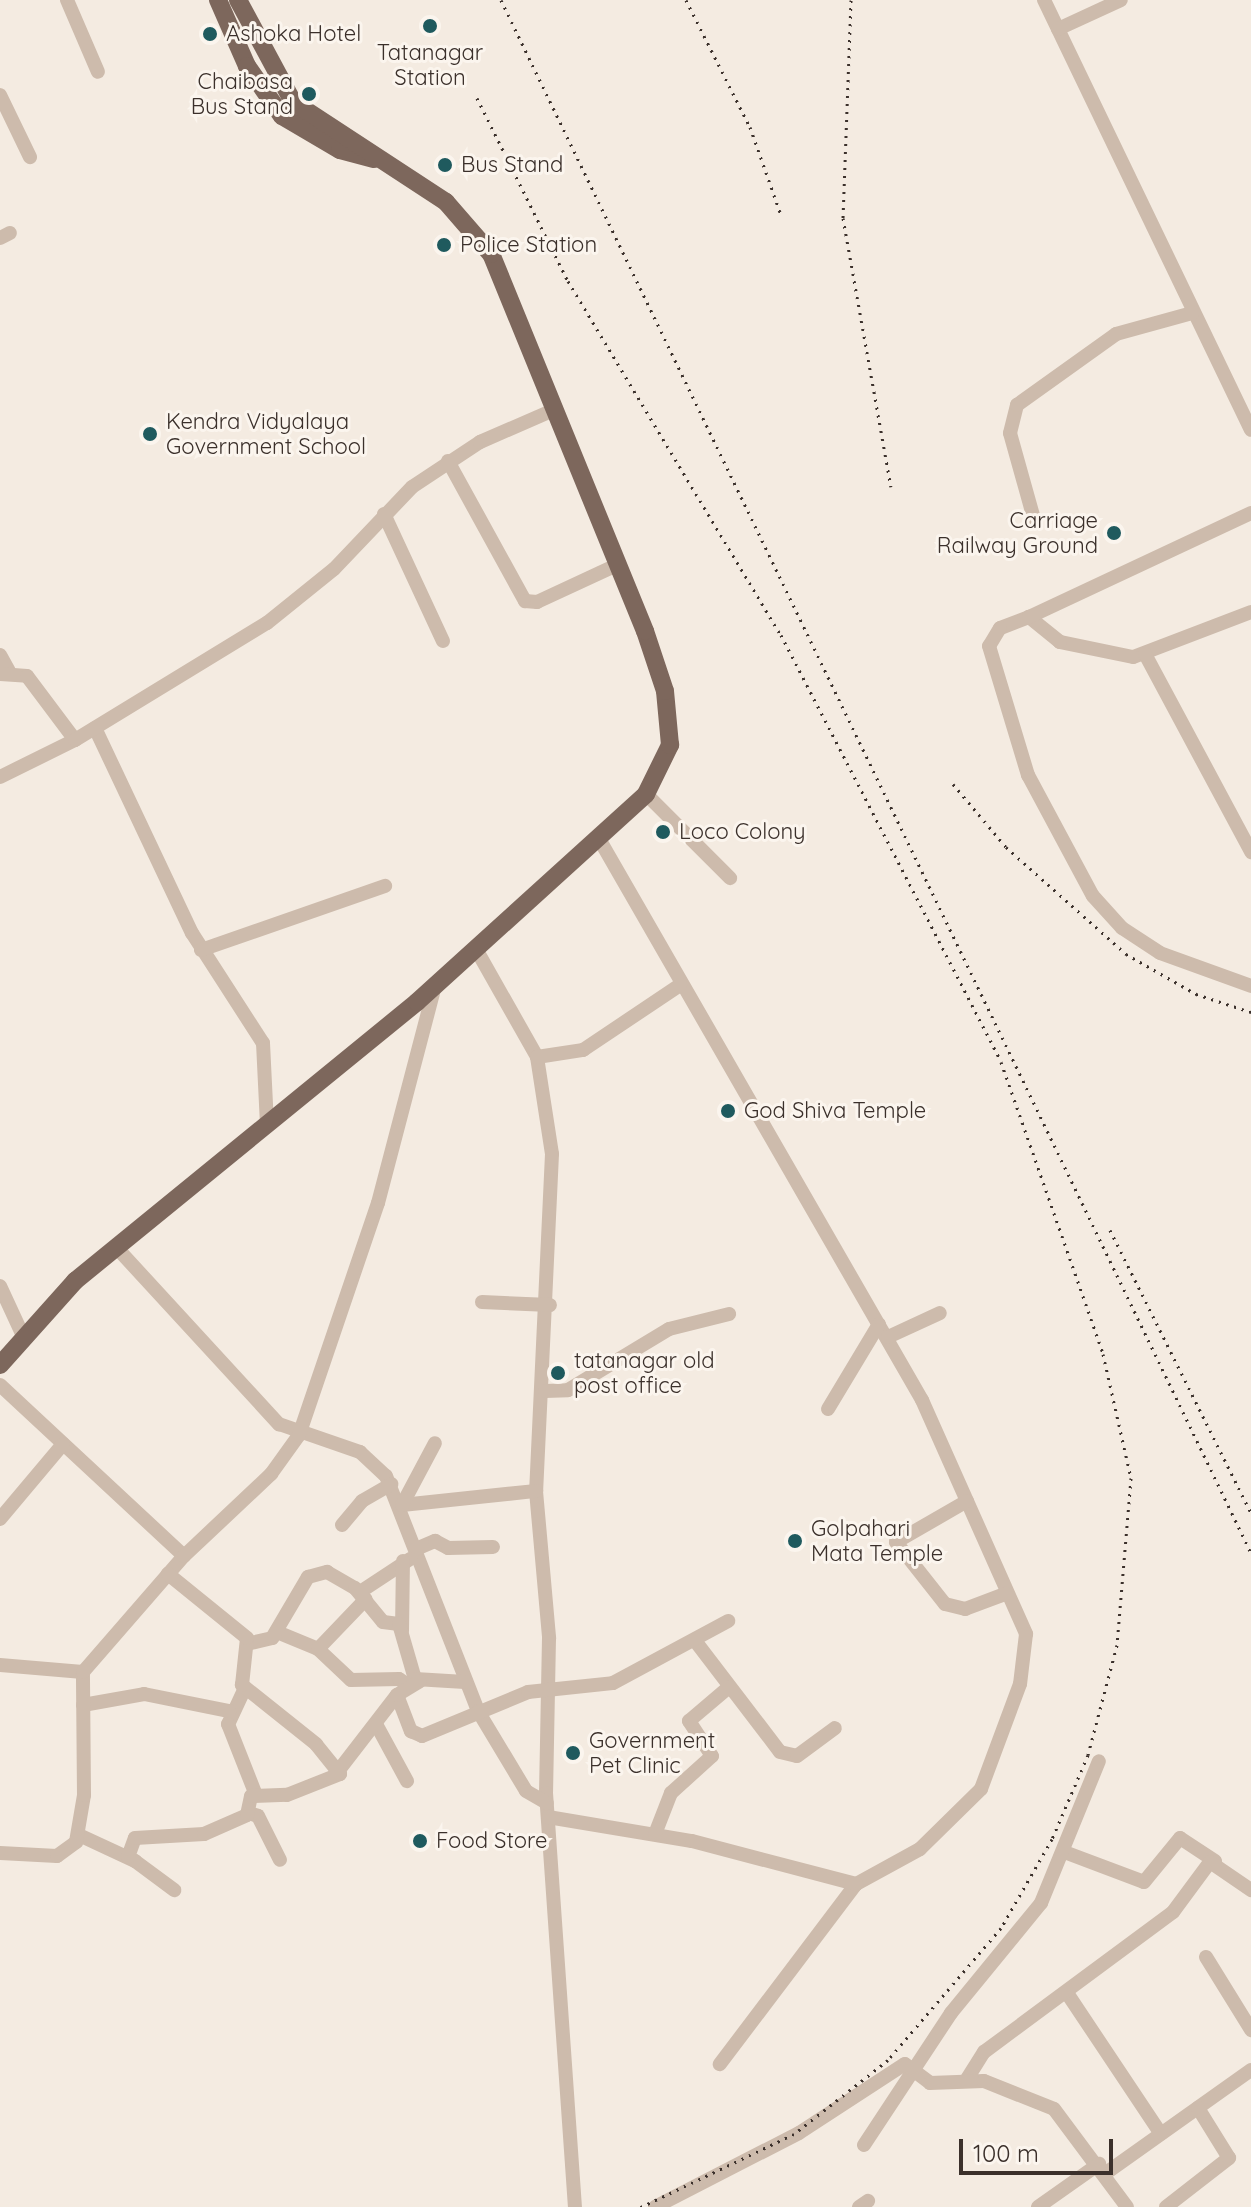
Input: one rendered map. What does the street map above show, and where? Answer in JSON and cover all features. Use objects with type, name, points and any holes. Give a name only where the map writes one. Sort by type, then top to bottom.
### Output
[{"type":"main road","points":[[218,0],[247,66],[282,116],[340,150],[381,160]]},
{"type":"main road","points":[[0,1365],[116,1247],[435,986],[646,794],[663,771],[670,717],[619,564],[491,254],[446,202],[293,102],[238,0]]},
{"type":"street","points":[[67,0],[98,72]]},
{"type":"street","points":[[1044,0],[1192,313],[1251,430]]},
{"type":"street","points":[[1058,29],[1121,0]]},
{"type":"street","points":[[0,95],[30,157]]},
{"type":"street","points":[[1034,519],[1010,433],[1017,405],[1116,334],[1192,313]]},
{"type":"street","points":[[0,777],[75,740],[300,600],[384,514],[448,461],[556,409]]},
{"type":"street","points":[[448,461],[525,601],[537,602],[619,564]]},
{"type":"street","points":[[1251,513],[1000,628],[989,660],[1028,775],[1072,865],[1122,928],[1171,958],[1251,986]]},
{"type":"street","points":[[384,514],[443,641]]},
{"type":"street","points":[[1029,617],[1060,642],[1115,657],[1145,654],[1251,612]]},
{"type":"street","points":[[1145,654],[1251,852]]},
{"type":"street","points":[[0,655],[4,673],[27,676],[75,740]]},
{"type":"street","points":[[95,728],[201,950],[263,1043],[267,1124]]},
{"type":"street","points":[[646,794],[730,878]]},
{"type":"street","points":[[598,837],[680,985],[888,1337],[967,1501],[1005,1594],[1026,1634],[1027,1653],[981,1789],[920,1849],[856,1884],[720,2064]]},
{"type":"street","points":[[201,950],[385,886]]},
{"type":"street","points":[[476,949],[537,1057],[552,1154],[550,1305],[536,1491],[548,1688],[548,1810],[572,2207]]},
{"type":"street","points":[[537,1057],[583,1050],[680,985]]},
{"type":"street","points":[[0,1853],[57,1856],[79,1835],[83,1672],[184,1556],[242,1506],[299,1435],[378,1203],[435,986]]},
{"type":"street","points":[[116,1247],[227,1374],[299,1435],[360,1452],[391,1484],[402,1505],[417,1553],[478,1711],[526,1791],[548,1810],[856,1884]]},
{"type":"street","points":[[0,1286],[24,1338]]},
{"type":"street","points":[[482,1302],[550,1305]]},
{"type":"street","points":[[888,1337],[940,1313]]},
{"type":"street","points":[[545,1391],[568,1390],[669,1329],[729,1314]]},
{"type":"street","points":[[828,1409],[879,1324]]},
{"type":"street","points":[[0,1385],[184,1556]]},
{"type":"street","points":[[402,1505],[435,1443]]},
{"type":"street","points":[[0,1519],[63,1444]]},
{"type":"street","points":[[342,1525],[362,1501],[391,1484]]},
{"type":"street","points":[[402,1505],[536,1491]]},
{"type":"street","points":[[967,1501],[896,1542],[954,1609],[1005,1594]]},
{"type":"street","points":[[318,1649],[363,1596],[403,1561],[435,1541],[448,1548],[493,1547]]},
{"type":"street","points":[[403,1561],[408,1592],[402,1631],[408,1688],[418,1736],[478,1711],[548,1688],[613,1683],[696,1642],[728,1621]]},
{"type":"street","points":[[251,1643],[277,1632],[312,1573],[327,1572],[363,1596],[383,1622],[396,1622],[402,1631]]},
{"type":"street","points":[[168,1574],[251,1643]]},
{"type":"street","points":[[277,1632],[318,1649],[351,1680],[399,1679],[408,1688]]},
{"type":"street","points":[[696,1642],[729,1687],[789,1757],[835,1728]]},
{"type":"street","points":[[251,1643],[240,1680],[245,1688],[339,1770]]},
{"type":"street","points":[[0,1665],[83,1672]]},
{"type":"street","points":[[249,1813],[247,1799],[256,1795],[319,1786],[339,1770],[408,1688],[465,1682]]},
{"type":"street","points":[[655,1834],[671,1793],[712,1756],[689,1721],[729,1687]]},
{"type":"street","points":[[229,1711],[245,1688]]},
{"type":"street","points":[[83,1705],[144,1694],[229,1711]]},
{"type":"street","points":[[229,1711],[256,1795]]},
{"type":"street","points":[[376,1724],[407,1781]]},
{"type":"street","points":[[864,2145],[916,2071],[951,2013],[1021,1934],[1067,1853],[1099,1761]]},
{"type":"street","points":[[128,1857],[135,1838],[186,1839],[249,1813],[256,1813],[280,1860]]},
{"type":"street","points":[[79,1835],[128,1857],[174,1890]]},
{"type":"street","points":[[1067,1853],[1144,1882],[1180,1838],[1251,1890]]},
{"type":"street","points":[[967,2079],[984,2052],[1173,1912],[1215,1861]]},
{"type":"street","points":[[1206,1957],[1251,2030]]},
{"type":"street","points":[[1067,1993],[1161,2134]]},
{"type":"street","points":[[655,2207],[799,2133],[899,2065],[939,2084],[967,2079],[1054,2109],[1102,2169],[1127,2207]]},
{"type":"street","points":[[1038,2207],[1161,2134],[1251,2070]]},
{"type":"street","points":[[1166,2207],[1229,2158],[1198,2108]]},
{"type":"railway","points":[[501,0],[1251,1553]]},
{"type":"railway","points":[[686,0],[750,127],[781,215]]},
{"type":"railway","points":[[851,0],[843,218],[891,487]]},
{"type":"railway","points":[[477,98],[568,281],[781,635],[1001,1062],[1103,1354],[1131,1478],[1117,1645],[1088,1755],[1052,1839],[1001,1928],[888,2060],[794,2134],[641,2207]]},
{"type":"railway","points":[[953,784],[1006,847],[1126,954],[1196,994],[1251,1012]]},
{"type":"railway","points":[[1110,1230],[1251,1513]]},
{"type":"place","name":"Tatanagar Station","points":[[430,26]]},
{"type":"place","name":"Ashoka Hotel","points":[[210,34]]},
{"type":"place","name":"Chaibasa Bus Stand","points":[[309,94]]},
{"type":"place","name":"Bus Stand","points":[[445,165]]},
{"type":"place","name":"Police Station","points":[[444,245]]},
{"type":"place","name":"Kendra Vidyalaya Government School","points":[[150,434]]},
{"type":"place","name":"Carriage Railway Ground","points":[[1114,533]]},
{"type":"place","name":"Loco Colony","points":[[663,832]]},
{"type":"place","name":"God Shiva Temple","points":[[728,1111]]},
{"type":"place","name":"tatanagar old post office","points":[[558,1373]]},
{"type":"place","name":"Golpahari Mata Temple","points":[[795,1541]]},
{"type":"place","name":"Government Pet Clinic","points":[[573,1753]]},
{"type":"place","name":"Food Store","points":[[420,1841]]}]
